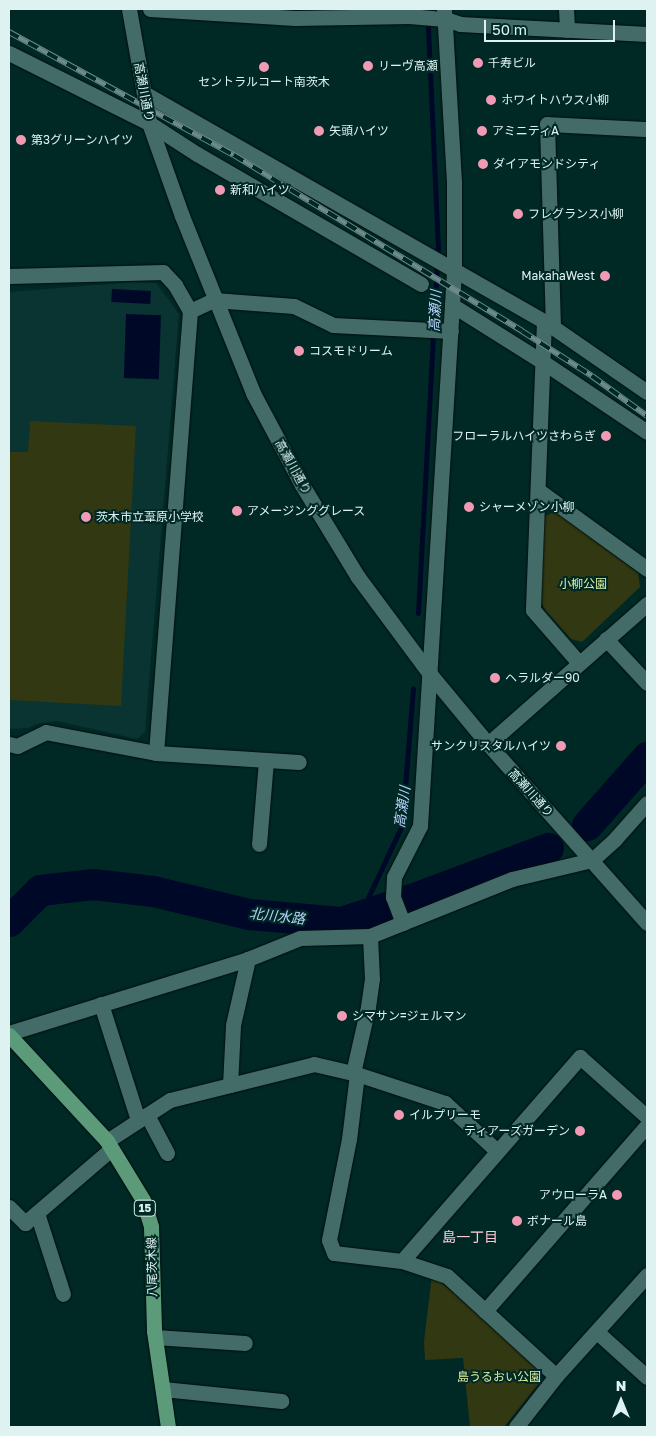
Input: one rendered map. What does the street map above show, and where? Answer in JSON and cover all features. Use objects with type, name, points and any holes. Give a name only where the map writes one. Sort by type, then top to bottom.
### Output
[{"type":"main road","name":"八尾茨木線","points":[[9,1034],[109,1145],[143,1200],[152,1227],[155,1337],[168,1427]]},
{"type":"street","name":"高瀬川通り","points":[[129,9],[149,124],[214,300],[253,393],[302,485],[358,577],[430,674],[488,744],[647,923]]},
{"type":"street","points":[[150,9],[443,15],[460,24],[647,34]]},
{"type":"street","points":[[566,9],[566,30]]},
{"type":"street","points":[[401,919],[393,897],[394,877],[420,826],[448,331],[452,305],[451,269],[454,182],[443,15]]},
{"type":"street","points":[[9,53],[149,124],[197,154],[421,284]]},
{"type":"street","points":[[144,93],[548,324],[647,392]]},
{"type":"street","points":[[579,663],[533,610],[543,362],[548,324],[547,124],[647,129]]},
{"type":"street","points":[[9,276],[162,272],[175,285],[190,311],[156,753]]},
{"type":"street","points":[[190,311],[214,300],[294,306],[333,325],[448,331]]},
{"type":"street","points":[[452,305],[543,362],[647,432]]},
{"type":"street","points":[[538,490],[647,569]]},
{"type":"street","points":[[488,744],[647,604]]},
{"type":"street","points":[[606,639],[647,683]]},
{"type":"street","points":[[9,744],[17,746],[46,732],[156,753],[299,762]]},
{"type":"street","points":[[259,844],[266,760]]},
{"type":"street","points":[[9,1034],[248,959],[300,938],[370,936],[401,919],[512,879],[592,860],[615,840],[647,803]]},
{"type":"street","points":[[370,936],[372,979],[355,1074],[349,1139],[329,1240],[334,1253],[402,1261],[447,1276],[556,1376]]},
{"type":"street","points":[[230,1085],[233,1026],[248,959]]},
{"type":"street","points":[[101,1004],[143,1117],[167,1153]]},
{"type":"street","points":[[402,1261],[496,1150],[580,1057],[647,1117]]},
{"type":"street","points":[[9,1207],[24,1224],[109,1145],[143,1117],[170,1100],[314,1064],[355,1074],[445,1103],[496,1150]]},
{"type":"street","points":[[485,1311],[647,1125]]},
{"type":"street","points":[[37,1213],[63,1294]]},
{"type":"street","points":[[516,1427],[556,1376],[647,1275]]},
{"type":"street","points":[[597,1332],[647,1377]]},
{"type":"street","points":[[155,1337],[245,1343]]},
{"type":"street","points":[[162,1389],[281,1401]]},
{"type":"shaded area","name":"茨木市立葦原小学校","points":[[133,282],[156,283],[179,314],[145,732],[137,739],[57,721],[37,724],[28,728],[9,729],[9,292]]},
{"type":"shaded area","points":[[112,289],[151,291],[150,304],[111,302]]},
{"type":"shaded area","points":[[126,314],[161,315],[159,379],[124,378]]},
{"type":"green space","points":[[30,421],[136,426],[121,706],[9,700],[9,452],[28,452]]},
{"type":"green space","name":"小柳公園","points":[[556,511],[638,573],[640,587],[582,642],[571,639],[546,611],[541,602],[543,517]]},
{"type":"green space","name":"島うるおい公園","points":[[432,1275],[541,1367],[542,1379],[504,1427],[470,1427],[463,1358],[425,1360],[424,1341]]},
{"type":"waterway","name":"高瀬川","points":[[418,613],[438,248],[427,9]]},
{"type":"waterway","name":"高瀬川","points":[[359,917],[402,825],[413,688]]},
{"type":"waterway","name":"北川水路","points":[[587,825],[647,757]]},
{"type":"waterway","name":"北川水路","points":[[9,921],[40,890],[93,884],[153,891],[249,914],[341,922],[414,898],[548,848]]},
{"type":"railway","points":[[9,32],[234,155],[522,331],[592,376],[647,416]]},
{"type":"place","name":"千寿ビル","points":[[478,63]]},
{"type":"place","name":"リーヴ高瀬","points":[[368,66]]},
{"type":"place","name":"セントラルコート南茨木","points":[[264,67]]},
{"type":"place","name":"ホワイトハウス小柳","points":[[491,100]]},
{"type":"place","name":"矢頭ハイツ","points":[[319,131]]},
{"type":"place","name":"アミニティA","points":[[482,131]]},
{"type":"place","name":"第3グリーンハイツ","points":[[21,140]]},
{"type":"place","name":"ダイアモンドシティ","points":[[483,164]]},
{"type":"place","name":"新和ハイツ","points":[[220,190]]},
{"type":"place","name":"フレグランス小柳","points":[[518,214]]},
{"type":"place","name":"MakahaWest","points":[[605,276]]},
{"type":"place","name":"コスモドリーム","points":[[299,351]]},
{"type":"place","name":"フローラルハイツさわらぎ","points":[[606,436]]},
{"type":"place","name":"シャーメゾン小柳","points":[[469,507]]},
{"type":"place","name":"アメージンググレース","points":[[237,511]]},
{"type":"place","name":"茨木市立葦原小学校","points":[[86,517]]},
{"type":"place","name":"ヘラルダー90","points":[[495,678]]},
{"type":"place","name":"サンクリスタルハイツ","points":[[561,746]]},
{"type":"place","name":"シマサン=ジェルマン","points":[[342,1016]]},
{"type":"place","name":"イルプリーモ","points":[[399,1115]]},
{"type":"place","name":"ティアーズガーデン","points":[[580,1131]]},
{"type":"place","name":"アウローラA","points":[[617,1195]]},
{"type":"place","name":"ボナール島","points":[[517,1221]]},
{"type":"district","name":"島一丁目","points":[[470,1237]]}]
